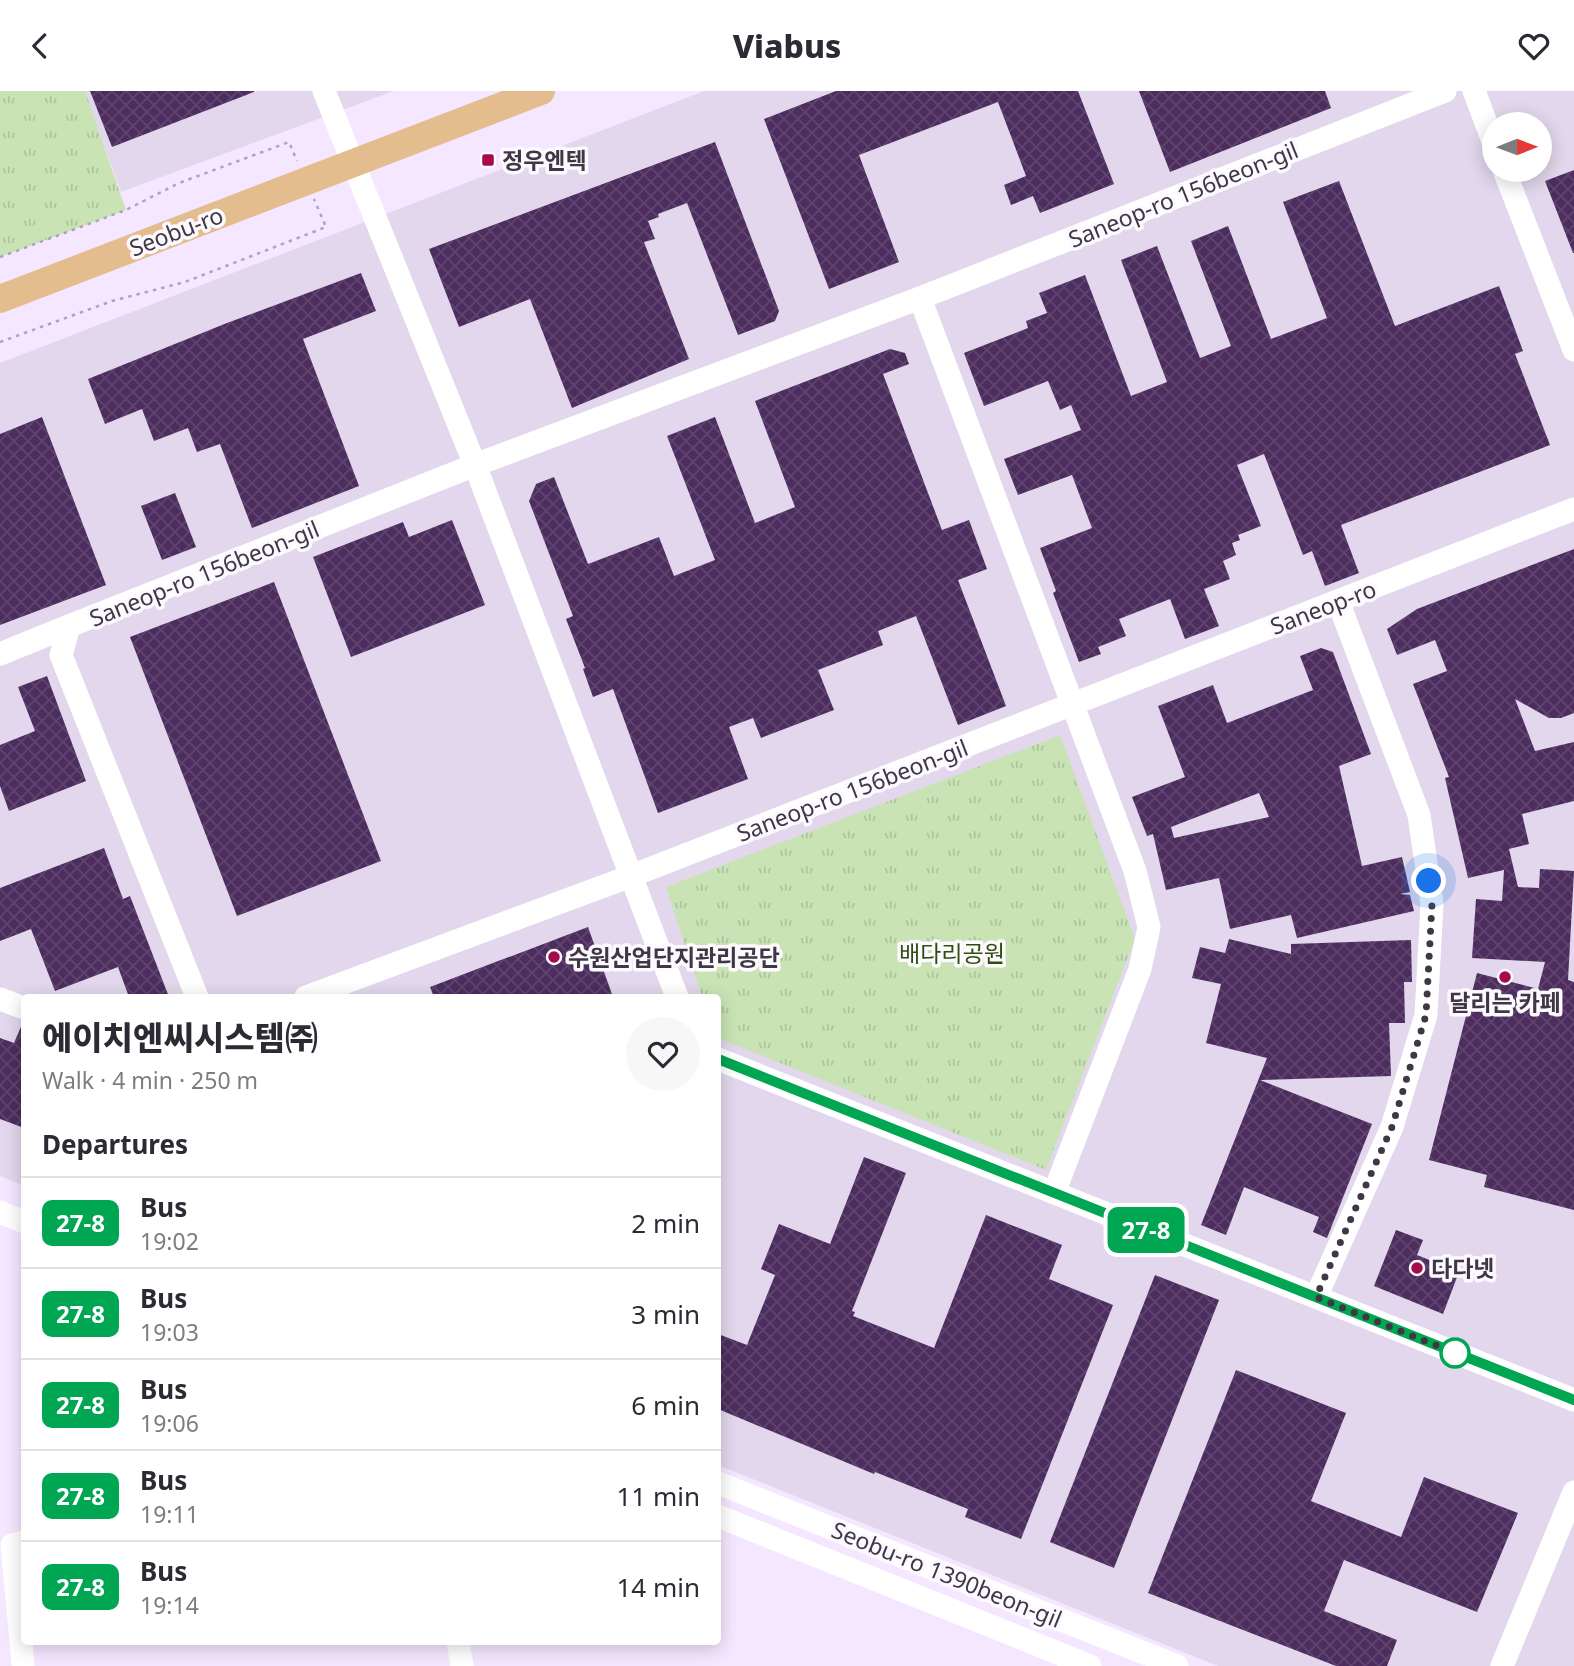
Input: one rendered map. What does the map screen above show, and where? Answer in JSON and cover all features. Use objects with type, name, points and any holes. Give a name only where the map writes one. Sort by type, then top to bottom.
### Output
[{"type":"main road","name":"Seobu-ro","points":[[0,299],[541,91]]},
{"type":"street","points":[[324,91],[475,465],[676,994]]},
{"type":"street","name":"Saneop-ro 156beon-gil","points":[[196,994],[61,655],[69,626],[475,465],[920,298],[1445,91]]},
{"type":"street","points":[[1474,91],[1482,112]]},
{"type":"street","points":[[1509,182],[1574,350]]},
{"type":"street","points":[[920,298],[1135,871],[1149,927],[1140,969],[1054,1193]]},
{"type":"street","name":"Saneop-ro","points":[[1073,705],[1574,509]]},
{"type":"street","points":[[1316,1297],[1392,1127],[1426,1015],[1432,904],[1419,815],[1338,601]]},
{"type":"street","points":[[0,654],[69,626]]},
{"type":"street","name":"Saneop-ro 156beon-gil","points":[[314,994],[631,876],[1073,705]]},
{"type":"street","points":[[0,999],[21,1007]]},
{"type":"street","points":[[721,1060],[1574,1400]]},
{"type":"street","points":[[0,1212],[21,1221]]},
{"type":"street","name":"Seobu-ro 1390beon-gil","points":[[721,1484],[1177,1666]]},
{"type":"street","points":[[1502,1666],[1574,1492]]},
{"type":"street","name":"Seobu-ro 1390beon-gil","points":[[721,1517],[1090,1666]]},
{"type":"street","points":[[21,1543],[12,1545],[21,1643]]},
{"type":"street","points":[[0,1581],[23,1665]]},
{"type":"street","points":[[21,1645],[23,1665]]},
{"type":"street","points":[[459,1645],[463,1666]]},
{"type":"path","points":[[0,257],[126,210],[179,183],[289,142]]},
{"type":"path","points":[[0,342],[112,301],[185,282],[326,227]]},
{"type":"shaded area","points":[[84,91],[394,91],[121,192]]},
{"type":"shaded area","points":[[704,91],[1574,91],[1574,1666],[1218,1666],[721,1466],[721,994],[21,994],[21,1185],[0,1176],[0,363]]},
{"type":"green space","points":[[0,91],[85,91],[126,210],[0,257]]},
{"type":"green space","name":"배다리공원","points":[[1060,735],[1135,939],[1046,1170],[721,1039],[721,994],[701,994],[666,887]]},
{"type":"building","points":[[90,91],[254,91],[254,92],[112,147]]},
{"type":"building","points":[[836,91],[1078,91],[1114,184],[1040,213],[1033,196],[1011,205],[1004,185],[1026,176],[998,102],[859,155],[899,262],[829,289],[764,119]]},
{"type":"building","points":[[1139,91],[1325,91],[1331,108],[1170,172]]},
{"type":"building","points":[[715,142],[779,311],[775,321],[738,335],[687,203],[658,214],[659,217],[648,221],[655,239],[644,242],[689,359],[572,408],[530,299],[459,327],[429,249]]},
{"type":"building","points":[[1574,170],[1574,253],[1545,182],[1552,182],[1552,178]]},
{"type":"building","points":[[1339,181],[1395,326],[1499,286],[1523,351],[1515,354],[1550,445],[1341,525],[1359,573],[1325,586],[1312,551],[1303,555],[1264,454],[1237,465],[1261,526],[1238,535],[1240,540],[1232,543],[1236,555],[1223,561],[1230,579],[1204,589],[1219,626],[1185,639],[1170,599],[1119,619],[1126,636],[1098,647],[1101,654],[1079,662],[1053,593],[1056,591],[1040,548],[1092,528],[1072,475],[1018,495],[1004,459],[1081,430],[1071,405],[1060,410],[1048,381],[984,406],[964,353],[1028,328],[1026,321],[1047,313],[1039,293],[1085,275],[1131,396],[1167,382],[1121,260],[1157,246],[1200,358],[1231,346],[1191,241],[1228,226],[1271,339],[1327,318],[1283,202]]},
{"type":"building","points":[[361,273],[376,311],[303,339],[359,486],[252,528],[220,444],[197,452],[188,428],[154,441],[142,409],[105,424],[88,379]]},
{"type":"building","points":[[890,349],[905,353],[909,364],[883,374],[942,530],[969,520],[987,569],[958,580],[1006,706],[958,725],[916,616],[878,631],[883,645],[818,670],[834,710],[761,738],[753,718],[729,727],[748,779],[658,813],[613,689],[593,697],[566,619],[573,616],[529,501],[536,484],[554,477],[588,564],[659,537],[674,576],[715,560],[667,436],[715,417],[755,523],[795,507],[755,401]]},
{"type":"building","points":[[42,417],[106,585],[0,625],[0,434]]},
{"type":"building","points":[[175,493],[196,547],[162,560],[141,506]]},
{"type":"building","points":[[452,520],[485,605],[351,657],[313,557],[403,522],[409,537]]},
{"type":"building","points":[[1574,549],[1574,713],[1561,718],[1549,718],[1515,699],[1535,751],[1574,742],[1574,801],[1522,814],[1529,844],[1509,849],[1518,887],[1539,888],[1540,869],[1574,871],[1568,980],[1574,982],[1574,1210],[1484,1187],[1487,1175],[1429,1160],[1477,973],[1538,989],[1545,962],[1472,958],[1476,899],[1502,901],[1504,870],[1468,878],[1445,778],[1449,777],[1413,684],[1447,671],[1435,640],[1397,655],[1387,629],[1417,609]]},
{"type":"building","points":[[274,582],[381,861],[237,916],[130,637]]},
{"type":"building","points":[[1321,648],[1333,652],[1371,754],[1339,766],[1362,866],[1402,857],[1410,892],[1400,894],[1410,895],[1414,911],[1297,938],[1291,915],[1230,929],[1219,878],[1166,890],[1153,834],[1147,836],[1132,797],[1185,777],[1158,706],[1213,685],[1227,723],[1313,690],[1300,656]],"holes":[[[1259,793],[1269,817],[1174,838],[1171,827]]]},
{"type":"building","points":[[47,676],[86,781],[9,811],[0,786],[0,745],[35,731],[18,687]]},
{"type":"building","points":[[104,848],[123,899],[130,896],[168,994],[128,994],[118,967],[55,991],[31,929],[0,941],[0,888]]},
{"type":"building","name":"수원산업단지관리공단","points":[[588,927],[612,994],[433,994],[430,987]]},
{"type":"building","points":[[1229,939],[1291,954],[1291,944],[1411,940],[1412,982],[1404,982],[1405,1023],[1389,1023],[1391,1076],[1260,1080],[1372,1124],[1327,1238],[1313,1232],[1319,1217],[1244,1187],[1226,1235],[1201,1225],[1267,1058],[1206,1043],[1221,984],[1192,978],[1200,947],[1225,953]]},
{"type":"building","points":[[21,1027],[21,1127],[0,1119],[0,1038],[14,1043]]},
{"type":"building","points":[[864,1157],[906,1173],[852,1311],[855,1312],[853,1316],[934,1348],[986,1215],[1062,1245],[1049,1279],[1113,1305],[1021,1539],[965,1517],[968,1509],[875,1472],[874,1474],[721,1410],[721,1335],[747,1345],[775,1275],[761,1269],[779,1224],[830,1244]]},
{"type":"building","points":[[1396,1230],[1423,1240],[1417,1255],[1459,1272],[1443,1314],[1374,1286]]},
{"type":"building","points":[[1155,1275],[1219,1300],[1114,1568],[1050,1542]]},
{"type":"building","points":[[1236,1370],[1346,1413],[1311,1501],[1401,1537],[1424,1477],[1518,1513],[1477,1612],[1344,1560],[1324,1611],[1397,1640],[1387,1666],[1336,1666],[1148,1593]]},
{"type":"bus line","name":"27-8","points":[[721,1060],[1574,1400]]},
{"type":"place","name":"정우엔텍","points":[[488,160]]},
{"type":"place","name":"수원산업단지관리공단","points":[[554,957]]},
{"type":"place","name":"달리는 카페","points":[[1505,977]]},
{"type":"place","name":"다다넷","points":[[1417,1268]]},
{"type":"route","points":[[1429,881],[1432,904],[1426,1015],[1392,1127],[1316,1297],[1455,1353]]}]
